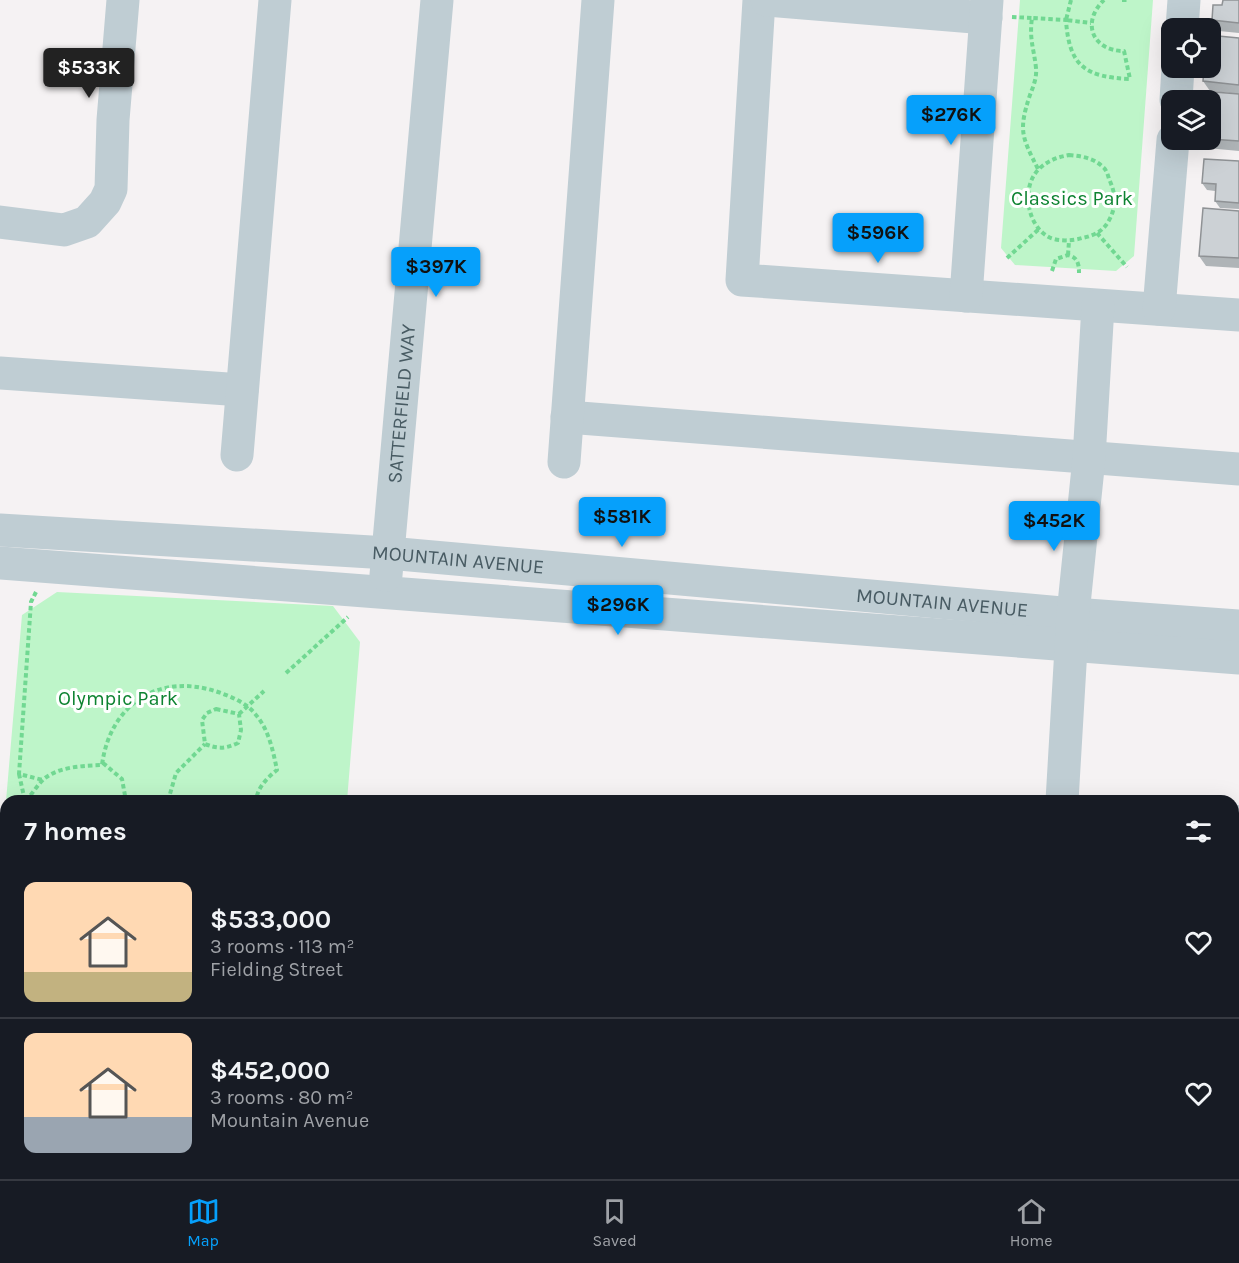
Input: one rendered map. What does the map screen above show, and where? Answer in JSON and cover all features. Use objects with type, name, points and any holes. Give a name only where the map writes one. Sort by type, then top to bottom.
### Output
[{"type":"street","points":[[0,222],[64,230],[87,222],[97,212],[111,189],[113,120],[123,0]]},
{"type":"street","points":[[237,455],[275,0]]},
{"type":"street","name":"SATTERFIELD WAY","points":[[385,592],[437,0]]},
{"type":"street","points":[[564,462],[598,0]]},
{"type":"street","points":[[759,0],[742,280],[1239,315]]},
{"type":"street","points":[[767,0],[987,9],[966,296]]},
{"type":"street","points":[[1183,18],[1184,0]]},
{"type":"street","points":[[1159,309],[1172,150]]},
{"type":"street","points":[[1062,795],[1072,630],[1089,458],[1098,306]]},
{"type":"street","points":[[0,373],[242,390]]},
{"type":"street","points":[[567,417],[1239,469]]},
{"type":"street","name":"MOUNTAIN AVENUE","points":[[0,530],[388,553],[1072,630],[1239,658]]},
{"type":"street","name":"MOUNTAIN AVENUE","points":[[0,563],[385,592],[1072,630],[1239,626]]},
{"type":"path","points":[[1071,0],[1066,20],[1067,41],[1074,57],[1086,69],[1103,78],[1130,79],[1124,51],[1115,51],[1102,46],[1093,34],[1091,23],[1096,7],[1104,0]]},
{"type":"path","points":[[1122,0],[1129,0]]},
{"type":"path","points":[[1038,169],[1023,138],[1023,117],[1035,81],[1036,69],[1032,48],[1032,18],[1091,23]]},
{"type":"path","points":[[1069,155],[1087,157],[1104,167],[1115,190],[1115,208],[1107,224],[1097,233],[1069,241],[1048,237],[1039,229],[1034,225],[1030,213],[1028,191],[1038,169],[1054,158],[1069,155]]},
{"type":"path","points":[[1006,258],[1039,229]]},
{"type":"path","points":[[1097,233],[1127,267]]},
{"type":"path","points":[[1068,255],[1069,241]]},
{"type":"path","points":[[1052,271],[1056,259],[1068,255],[1075,258],[1079,265],[1079,273]]},
{"type":"path","points":[[24,795],[19,774],[31,602],[37,589]]},
{"type":"path","points":[[285,673],[353,613]]},
{"type":"path","points":[[31,795],[43,780],[60,771],[80,766],[102,765],[112,729],[123,713],[140,698],[166,687],[198,685],[235,698],[256,714],[266,731],[277,770],[256,792],[256,795]]},
{"type":"path","points":[[205,744],[226,749],[238,743],[241,730],[239,714],[264,691]]},
{"type":"path","points":[[205,744],[201,731],[202,720],[207,713],[216,709],[239,714]]},
{"type":"path","points":[[170,795],[176,773],[205,744]]},
{"type":"path","points":[[102,762],[122,779],[125,795]]},
{"type":"path","points":[[19,774],[43,780]]},
{"type":"green space","name":"Classics Park","points":[[1020,0],[1153,0],[1134,256],[1116,271],[1015,265],[1001,248]]},
{"type":"green space","name":"Olympic Park","points":[[57,592],[333,606],[360,642],[347,795],[7,795],[22,615]]},
{"type":"building","points":[[1223,0],[1239,0],[1239,23],[1212,18],[1213,5],[1222,5]]},
{"type":"building","points":[[1221,36],[1239,38],[1239,85],[1203,81],[1203,78],[1221,78]]},
{"type":"building","points":[[1221,93],[1239,94],[1239,141],[1221,140]]},
{"type":"building","points":[[1204,159],[1239,161],[1239,203],[1215,201],[1216,184],[1202,183]]},
{"type":"building","points":[[1203,208],[1239,211],[1239,258],[1199,256]]}]
